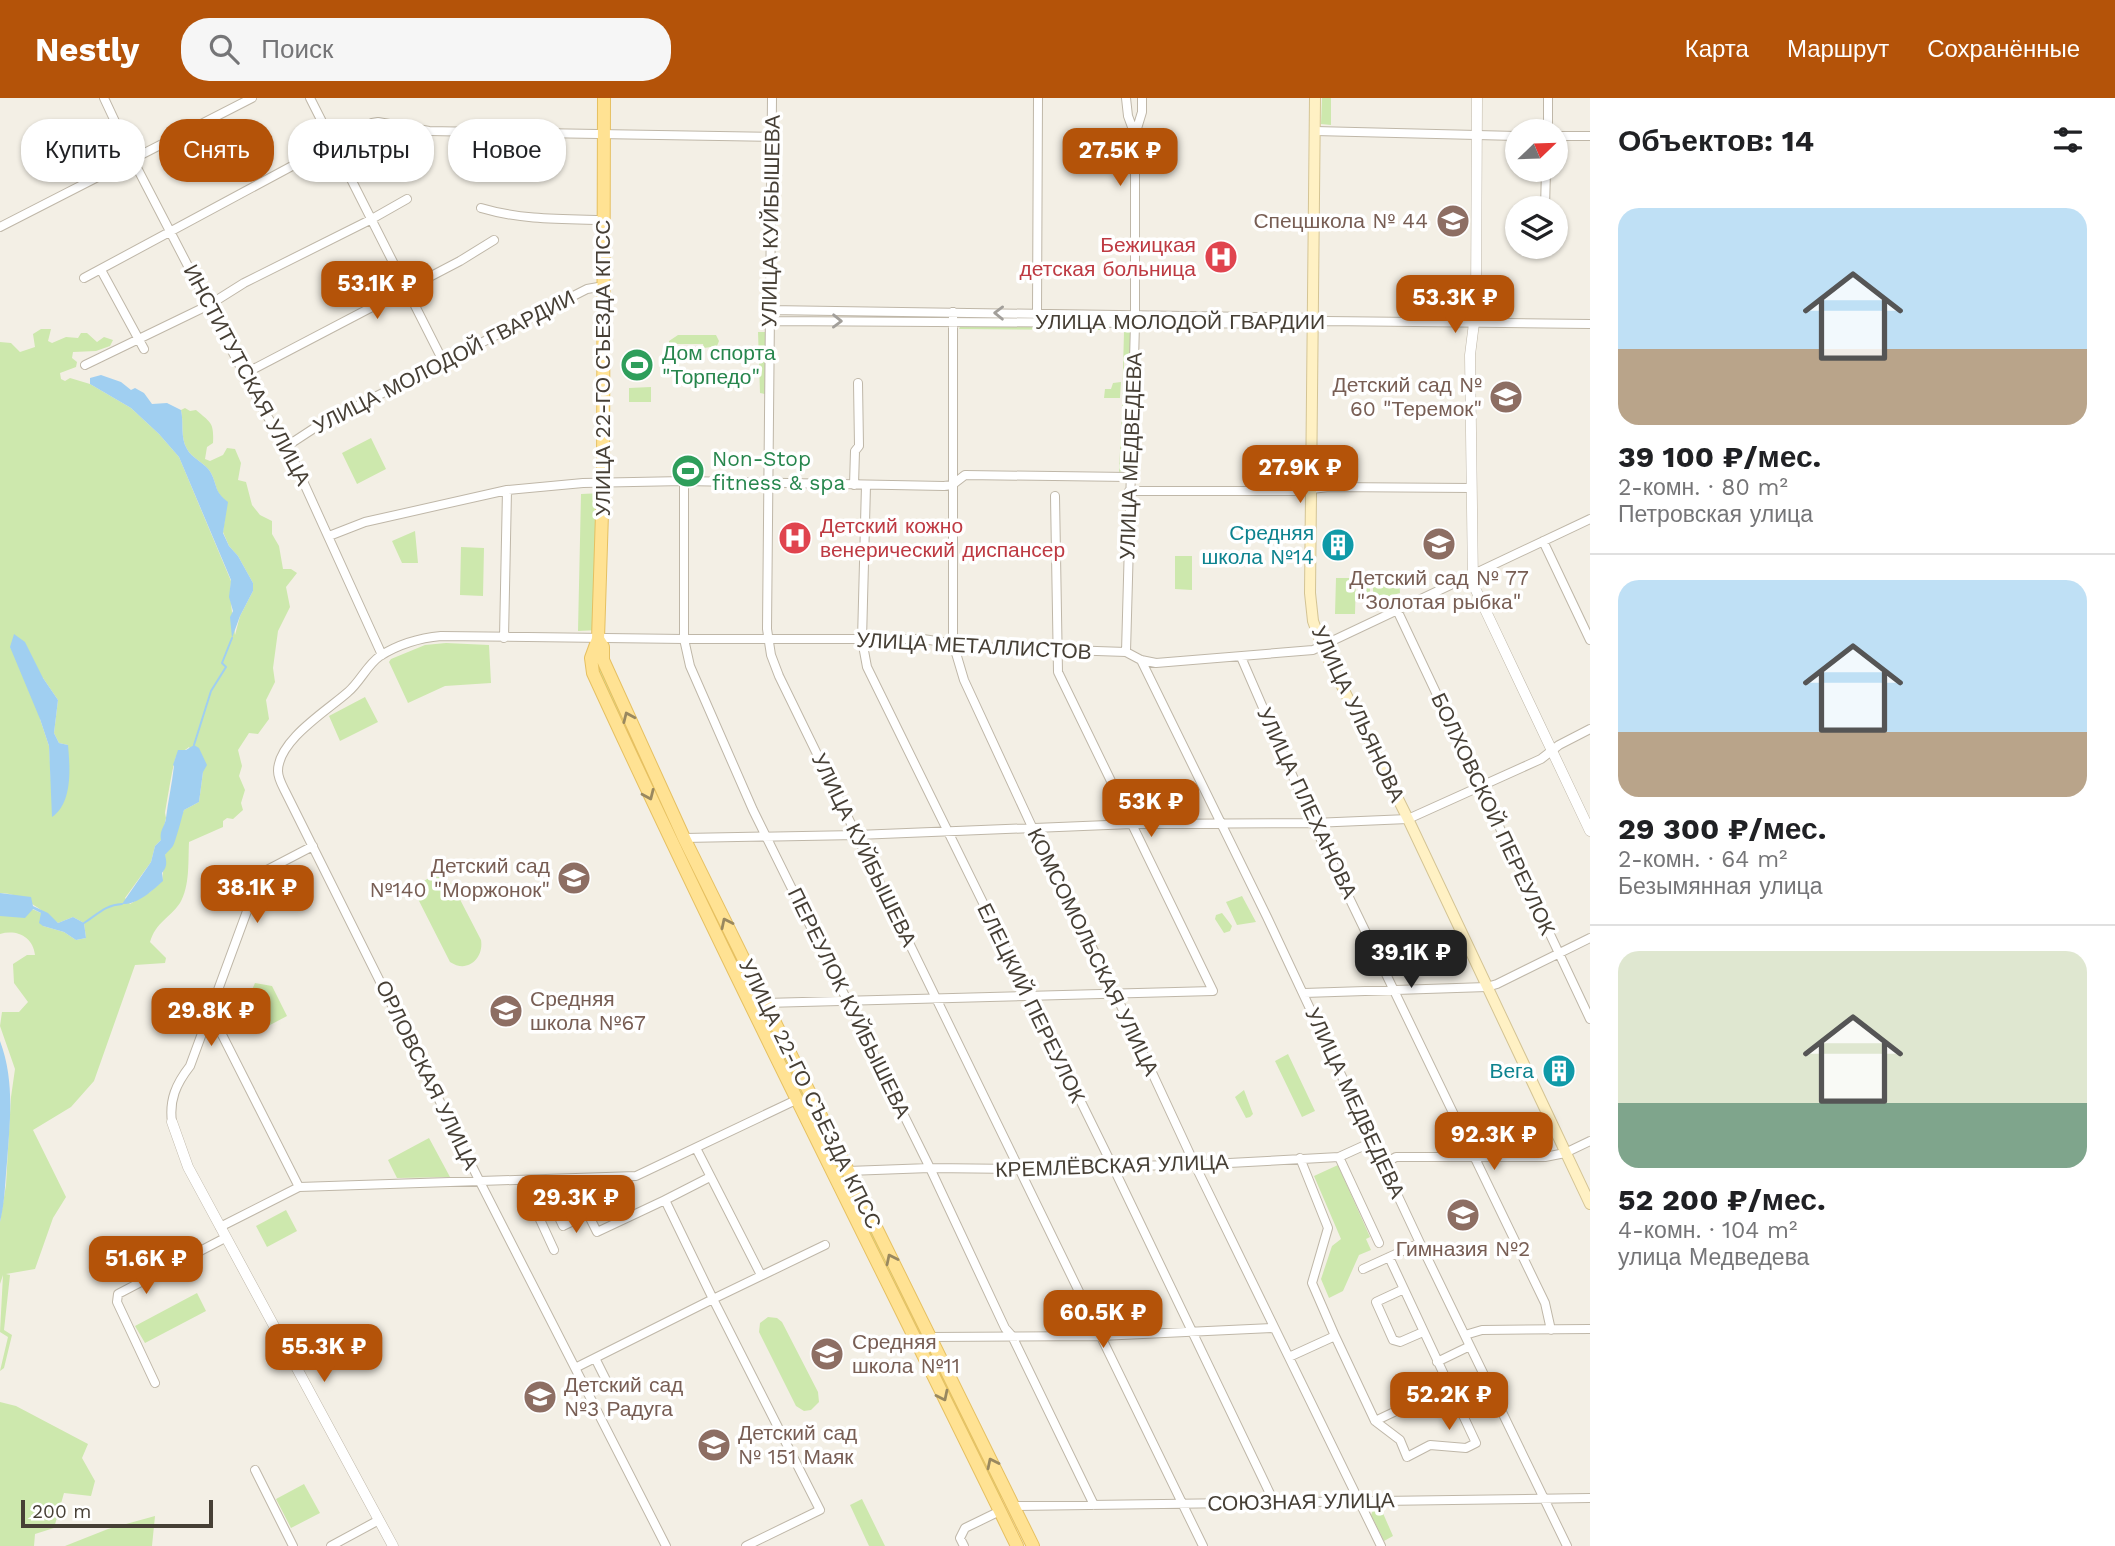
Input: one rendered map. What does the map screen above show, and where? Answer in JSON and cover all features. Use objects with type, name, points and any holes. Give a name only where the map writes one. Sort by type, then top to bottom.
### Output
[{"type":"main road","name":"УЛИЦА 22-ГО СЪЕЗДА КПСС","points":[[604,98],[603,482],[598,639],[591,658],[593,673],[751,1009],[1017,1546]]},
{"type":"main road","name":"УЛИЦА УЛЬЯНОВА","points":[[1315,98],[1311,611],[1322,646],[1408,819],[1590,1204]]},
{"type":"main road","name":"УЛИЦА 22-ГО СЪЕЗДА КПСС","points":[[598,639],[603,647],[603,660],[684,838],[1032,1546]]},
{"type":"main road","points":[[751,1009],[765,1003]]},
{"type":"main road","points":[[1000,1511],[1013,1506]]},
{"type":"street","name":"ИНСТИТУТСКАЯ УЛИЦА","points":[[104,98],[114,119]]},
{"type":"street","points":[[145,154],[252,98]]},
{"type":"street","points":[[310,98],[320,119]]},
{"type":"street","name":"УЛИЦА КУЙБЫШЕВА","points":[[772,98],[768,639],[779,676],[1203,1546]]},
{"type":"street","points":[[1037,313],[1038,98]]},
{"type":"street","name":"УЛИЦА МЕДВЕДЕВА","points":[[1126,98],[1128,116],[1135,135]]},
{"type":"street","name":"УЛИЦА МЕДВЕДЕВА","points":[[1126,652],[1135,319],[1135,135],[1142,112],[1142,98]]},
{"type":"street","points":[[1477,98],[1476,307],[1472,322],[1472,573],[1476,593],[1521,680],[1590,831]]},
{"type":"street","points":[[1548,98],[1548,119]]},
{"type":"street","points":[[434,131],[772,137]]},
{"type":"street","points":[[1315,131],[1505,135]]},
{"type":"street","points":[[1568,136],[1590,136]]},
{"type":"street","points":[[84,278],[288,168]]},
{"type":"street","points":[[0,227],[89,182]]},
{"type":"street","name":"ИНСТИТУТСКАЯ УЛИЦА","points":[[144,182],[265,413],[287,446],[382,655]]},
{"type":"street","points":[[351,182],[444,363]]},
{"type":"street","points":[[85,365],[209,305],[244,283],[407,199]]},
{"type":"street","points":[[481,208],[525,218],[603,220]]},
{"type":"street","points":[[244,374],[494,240]]},
{"type":"street","points":[[101,270],[144,349]]},
{"type":"street","name":"УЛИЦА МОЛОДОЙ ГВАРДИИ","points":[[287,446],[316,427],[587,289],[604,286]]},
{"type":"street","name":"УЛИЦА МОЛОДОЙ ГВАРДИИ","points":[[769,310],[1037,313],[1135,319]]},
{"type":"street","name":"КОМСОМОЛЬСКАЯ УЛИЦА","points":[[953,312],[953,643],[964,680],[1033,829],[1115,993],[1195,1165],[1381,1546]]},
{"type":"street","name":"УЛИЦА МОЛОДОЙ ГВАРДИИ","points":[[769,321],[1135,319],[1590,324]]},
{"type":"street","points":[[854,485],[855,452],[859,446],[858,383]]},
{"type":"street","points":[[329,536],[365,522],[507,490],[603,482],[952,485],[965,475],[1129,477]]},
{"type":"street","name":"ПЕРЕУЛОК КУЙБЫШЕВА","points":[[684,481],[684,639],[690,666],[767,837],[930,1168],[1005,1328],[1012,1336],[1094,1505]]},
{"type":"street","name":"ЕЛЕЦКИЙ ПЕРЕУЛОК","points":[[866,485],[862,640],[864,656],[872,677],[1274,1502]]},
{"type":"street","points":[[1129,491],[1471,488]]},
{"type":"street","points":[[504,638],[507,490]]},
{"type":"street","points":[[765,1003],[1213,991],[1058,672],[1055,496]]},
{"type":"street","name":"УЛИЦА МЕТАЛЛИСТОВ","points":[[285,791],[278,771],[284,754],[307,727],[348,692],[382,655],[428,637],[923,639],[1057,651],[1126,652],[1141,660],[1162,663],[1305,651],[1322,646],[1590,519]]},
{"type":"street","points":[[1543,541],[1590,639]]},
{"type":"street","name":"БОЛХОВСКОЙ ПЕРЕУЛОК","points":[[1397,610],[1590,1019]]},
{"type":"street","name":"УЛИЦА ПЛЕХАНОВА","points":[[1241,657],[1313,823],[1545,1303],[1551,1330]]},
{"type":"street","name":"УЛИЦА МЕДВЕДЕВА","points":[[1141,660],[1304,993],[1382,1164],[1567,1546]]},
{"type":"street","points":[[684,838],[857,835],[1132,824],[1220,825],[1408,819],[1541,759],[1590,729]]},
{"type":"street","name":"ОРЛОВСКАЯ УЛИЦА","points":[[285,791],[666,1546]]},
{"type":"street","points":[[313,846],[267,870],[257,884],[186,1071],[171,1100],[172,1122],[188,1167],[225,1238],[393,1546]]},
{"type":"street","points":[[1304,993],[1487,987],[1590,938]]},
{"type":"street","points":[[209,1009],[299,1187]]},
{"type":"street","points":[[220,1227],[299,1187],[636,1175],[796,1100]]},
{"type":"street","points":[[1382,1164],[1396,1157],[1545,1157],[1565,1153],[1590,1141]]},
{"type":"street","name":"КРЕМЛЁВСКАЯ УЛИЦА","points":[[848,1171],[1195,1165],[1339,1157],[1372,1142]]},
{"type":"street","points":[[696,1148],[761,1275]]},
{"type":"street","points":[[1339,1157],[1379,1243]]},
{"type":"street","points":[[1300,1158],[1328,1228],[1312,1283],[1375,1421],[1400,1440],[1408,1457],[1430,1445],[1465,1448],[1476,1443],[1389,1257]]},
{"type":"street","points":[[576,1178],[576,1188],[597,1232],[710,1177]]},
{"type":"street","points":[[576,1188],[551,1200],[563,1226],[588,1214]]},
{"type":"street","points":[[664,1200],[820,1510],[746,1546]]},
{"type":"street","points":[[553,1204],[537,1213],[554,1250]]},
{"type":"street","points":[[155,1383],[121,1312],[117,1302],[118,1294],[225,1238]]},
{"type":"street","points":[[1363,1269],[1420,1242]]},
{"type":"street","points":[[575,1368],[825,1245]]},
{"type":"street","points":[[1404,1289],[1376,1302],[1393,1340],[1400,1342],[1423,1332]]},
{"type":"street","points":[[930,1337],[1100,1336],[1274,1328]]},
{"type":"street","points":[[1465,1335],[1482,1330],[1590,1329]]},
{"type":"street","points":[[1289,1357],[1335,1336]]},
{"type":"street","points":[[1437,1362],[1470,1346]]},
{"type":"street","points":[[595,1358],[607,1381]]},
{"type":"street","points":[[1375,1421],[1449,1386]]},
{"type":"street","points":[[255,1470],[293,1546]]},
{"type":"street","name":"СОЮЗНАЯ УЛИЦА","points":[[1013,1506],[1590,1498]]},
{"type":"street","points":[[964,1546],[960,1538],[965,1528],[1000,1511]]},
{"type":"street","points":[[331,1546],[379,1520]]},
{"type":"green space","points":[[1322,98],[1331,98],[1331,125],[1321,124]]},
{"type":"green space","points":[[961,325],[1106,325],[1109,330],[959,329]]},
{"type":"green space","points":[[41,329],[51,329],[48,341],[52,343],[66,337],[78,338],[81,333],[87,333],[97,342],[104,337],[113,340],[110,346],[96,351],[73,352],[72,358],[77,362],[76,367],[60,373],[61,379],[65,381],[70,378],[90,384],[131,408],[179,457],[231,581],[235,635],[240,616],[253,591],[253,583],[223,532],[227,502],[218,492],[209,470],[192,456],[185,444],[181,410],[196,410],[210,423],[213,443],[207,447],[205,459],[210,461],[223,455],[227,448],[235,449],[241,463],[238,480],[246,482],[252,505],[260,515],[272,521],[272,534],[279,546],[283,569],[291,569],[297,573],[286,587],[290,607],[278,631],[273,668],[275,682],[266,700],[269,719],[258,734],[249,733],[238,750],[242,766],[239,776],[245,790],[241,803],[243,810],[233,819],[227,818],[223,821],[223,827],[189,842],[188,874],[183,896],[176,908],[159,925],[150,942],[166,958],[165,963],[135,965],[94,1081],[71,1107],[33,1130],[66,1197],[53,1218],[35,1269],[6,1274],[10,1275],[4,1330],[12,1335],[4,1368],[0,1371],[8,1337],[0,1332],[3,1275],[0,1284],[0,1222],[6,1185],[15,1069],[0,1026],[2,1012],[19,1012],[28,1002],[14,983],[13,964],[27,955],[35,955],[31,943],[23,936],[0,934],[0,916],[32,909],[41,913],[43,926],[64,932],[76,940],[86,938],[84,923],[73,917],[58,923],[24,899],[0,893],[0,342],[11,343],[20,352],[35,347],[33,334]],"holes":[[[43,678],[58,700],[54,733],[59,743],[68,745],[68,779],[51,780],[49,746],[40,719]],[[189,747],[203,772],[199,802],[184,810],[165,855],[162,881],[130,904],[125,898],[151,862],[155,846],[161,840],[176,757]]]},
{"type":"green space","points":[[758,332],[766,332],[765,394],[760,393]]},
{"type":"green space","points":[[1124,332],[1132,332],[1131,356],[1124,359],[1124,389],[1129,391],[1130,400],[1122,406]]},
{"type":"green space","points":[[678,335],[716,335],[719,341],[717,346],[704,348],[703,344],[669,344],[669,341]]},
{"type":"green space","points":[[1121,382],[1120,398],[1104,398],[1105,389],[1111,389],[1113,383]]},
{"type":"green space","points":[[651,387],[651,402],[629,402],[629,388]]},
{"type":"green space","points":[[1122,411],[1128,415],[1129,422],[1123,426],[1122,451],[1127,455],[1127,469],[1119,472]]},
{"type":"green space","points":[[371,438],[386,469],[357,484],[342,453]]},
{"type":"green space","points":[[603,493],[599,630],[578,631],[581,494]]},
{"type":"green space","points":[[415,531],[418,563],[402,563],[392,541]]},
{"type":"green space","points":[[461,547],[484,548],[483,596],[460,595]]},
{"type":"green space","points":[[1175,556],[1192,556],[1192,590],[1175,589]]},
{"type":"green space","points":[[1336,578],[1356,578],[1355,614],[1335,614]]},
{"type":"green space","points":[[1373,578],[1399,578],[1400,593],[1373,601]]},
{"type":"green space","points":[[1358,579],[1370,579],[1370,601],[1358,601]]},
{"type":"green space","points":[[425,645],[489,645],[491,683],[445,686],[408,703],[389,662]]},
{"type":"green space","points":[[598,645],[755,994],[753,996],[750,995],[596,669]]},
{"type":"green space","points":[[365,697],[378,722],[340,741],[329,716]]},
{"type":"green space","points":[[436,876],[452,884],[481,940],[480,953],[469,965],[450,962],[417,897],[422,883]]},
{"type":"green space","points":[[1242,896],[1256,922],[1237,925],[1226,902]]},
{"type":"green space","points":[[1222,913],[1232,926],[1230,931],[1224,933],[1215,919],[1216,915]]},
{"type":"green space","points":[[255,983],[272,986],[287,1016],[253,1034],[246,1008]]},
{"type":"green space","points":[[762,1009],[1002,1497],[998,1497]]},
{"type":"green space","points":[[1288,1054],[1315,1111],[1302,1117],[1275,1061]]},
{"type":"green space","points":[[1244,1090],[1253,1114],[1246,1118],[1235,1097]]},
{"type":"green space","points":[[429,1138],[450,1177],[397,1178],[388,1160]]},
{"type":"green space","points":[[1338,1165],[1370,1237],[1366,1239],[1371,1250],[1359,1255],[1343,1291],[1329,1298],[1321,1279],[1332,1246],[1341,1239],[1314,1176]]},
{"type":"green space","points":[[286,1210],[297,1231],[267,1247],[256,1226]]},
{"type":"green space","points":[[197,1293],[206,1311],[145,1343],[135,1326]]},
{"type":"green space","points":[[768,1317],[782,1322],[818,1392],[819,1402],[811,1410],[804,1411],[796,1406],[759,1332],[760,1323]]},
{"type":"green space","points":[[0,1402],[16,1406],[88,1444],[82,1458],[95,1481],[91,1496],[64,1493],[54,1528],[35,1534],[34,1546],[0,1546]]},
{"type":"green space","points":[[304,1484],[320,1513],[291,1528],[276,1499]]},
{"type":"green space","points":[[862,1499],[885,1546],[869,1546],[850,1505]]},
{"type":"green space","points":[[1374,1508],[1382,1511],[1393,1536],[1384,1541],[1371,1515]]},
{"type":"green space","points":[[155,1516],[152,1546],[65,1546],[108,1529]]},
{"type":"water","points":[[101,375],[121,382],[131,390],[135,388],[144,393],[152,404],[167,403],[181,410],[187,449],[209,470],[218,492],[228,502],[223,533],[253,583],[253,591],[232,638],[230,617],[233,611],[229,597],[231,580],[179,457],[131,408],[90,384],[90,378]]},
{"type":"water","points":[[14,634],[25,642],[43,678],[58,700],[54,733],[59,743],[68,745],[67,794],[59,811],[52,817],[49,746],[10,647]]},
{"type":"water","points":[[194,745],[199,748],[207,765],[203,772],[199,802],[184,810],[174,844],[165,855],[163,881],[139,900],[122,904],[151,862],[155,846],[161,840],[173,765],[178,750],[186,750]]},
{"type":"water","points":[[0,893],[31,897],[33,906],[48,913],[58,923],[73,917],[84,923],[86,938],[76,940],[64,932],[43,926],[39,923],[41,913],[33,909],[25,918],[0,916]]},
{"type":"water","points":[[0,1041],[8,1071],[10,1101],[5,1192],[0,1222]]},
{"type":"waterway","points":[[194,745],[211,691],[226,667],[222,663],[232,638]]},
{"type":"waterway","points":[[84,923],[106,908],[122,904]]},
{"type":"place","name":"Спецшкола № 44","points":[[1453,221]]},
{"type":"place","name":"Бежицкая детская больница","points":[[1221,257]]},
{"type":"place","name":"Дом спорта \"Торпедо\"","points":[[637,365]]},
{"type":"place","name":"Детский сад № 60 \"Теремок\"","points":[[1506,397]]},
{"type":"place","name":"Non-Stop fitness & spa","points":[[688,471]]},
{"type":"place","name":"Детский кожно венерический диспансер","points":[[795,538]]},
{"type":"place","name":"Детский сад № 77 \"Золотая рыбка\"","points":[[1439,544]]},
{"type":"place","name":"Средняя школа №14","points":[[1338,545]]},
{"type":"place","name":"Детский сад №140 \"Моржонок\"","points":[[574,878]]},
{"type":"place","name":"Средняя школа №67","points":[[506,1011]]},
{"type":"place","name":"Вега","points":[[1559,1071]]},
{"type":"place","name":"Гимназия №2","points":[[1463,1215]]},
{"type":"place","name":"Средняя школа №11","points":[[827,1354]]},
{"type":"place","name":"Детский сад №3 Радуга","points":[[540,1397]]},
{"type":"place","name":"Детский сад № 151 Маяк","points":[[714,1445]]}]
